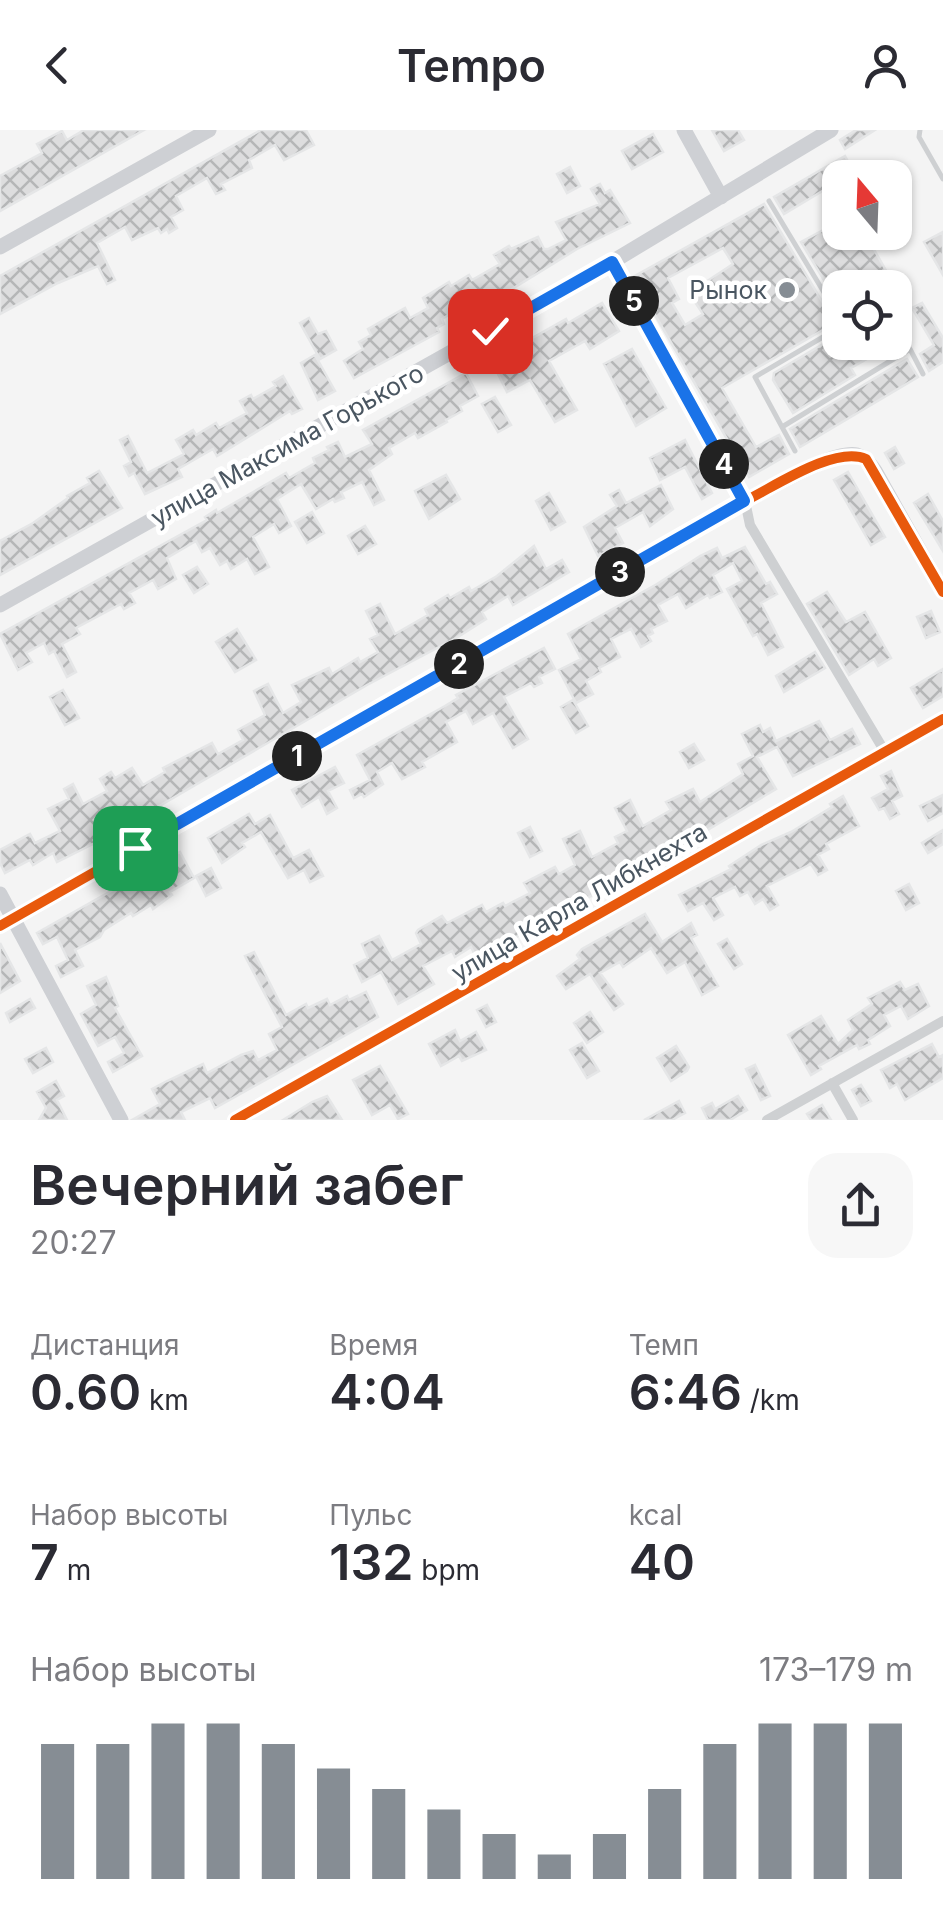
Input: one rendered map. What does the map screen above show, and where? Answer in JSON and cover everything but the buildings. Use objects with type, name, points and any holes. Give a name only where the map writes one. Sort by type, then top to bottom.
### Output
[{"type":"main road","points":[[0,247],[209,130]]},
{"type":"main road","points":[[684,130],[721,197]]},
{"type":"main road","name":"улица Максима Горького","points":[[0,605],[612,262],[831,130]]},
{"type":"main road","points":[[612,262],[744,501],[831,459],[855,454],[875,471],[943,592]]},
{"type":"main road","points":[[0,894],[7,922],[121,1120]]},
{"type":"street","points":[[7,922],[744,501],[750,525],[885,752]]},
{"type":"street","name":"улица Карла Либкнехта","points":[[236,1120],[943,718]]},
{"type":"street","points":[[767,1120],[943,1021]]},
{"type":"street","points":[[832,1083],[853,1120]]},
{"type":"lane","points":[[920,130],[943,180]]},
{"type":"lane","points":[[935,166],[943,162]]},
{"type":"lane","points":[[769,201],[822,289]]},
{"type":"lane","points":[[795,450],[755,378],[822,338]]},
{"type":"lane","points":[[782,427],[910,349],[923,374]]},
{"type":"cycle path","points":[[0,926],[745,501],[822,462],[853,456],[866,459],[943,592]]},
{"type":"cycle path","points":[[235,1120],[943,719]]},
{"type":"place","name":"Рынок","points":[[787,290]]},
{"type":"route","points":[[135,848],[744,501],[612,262],[490,331]]}]
